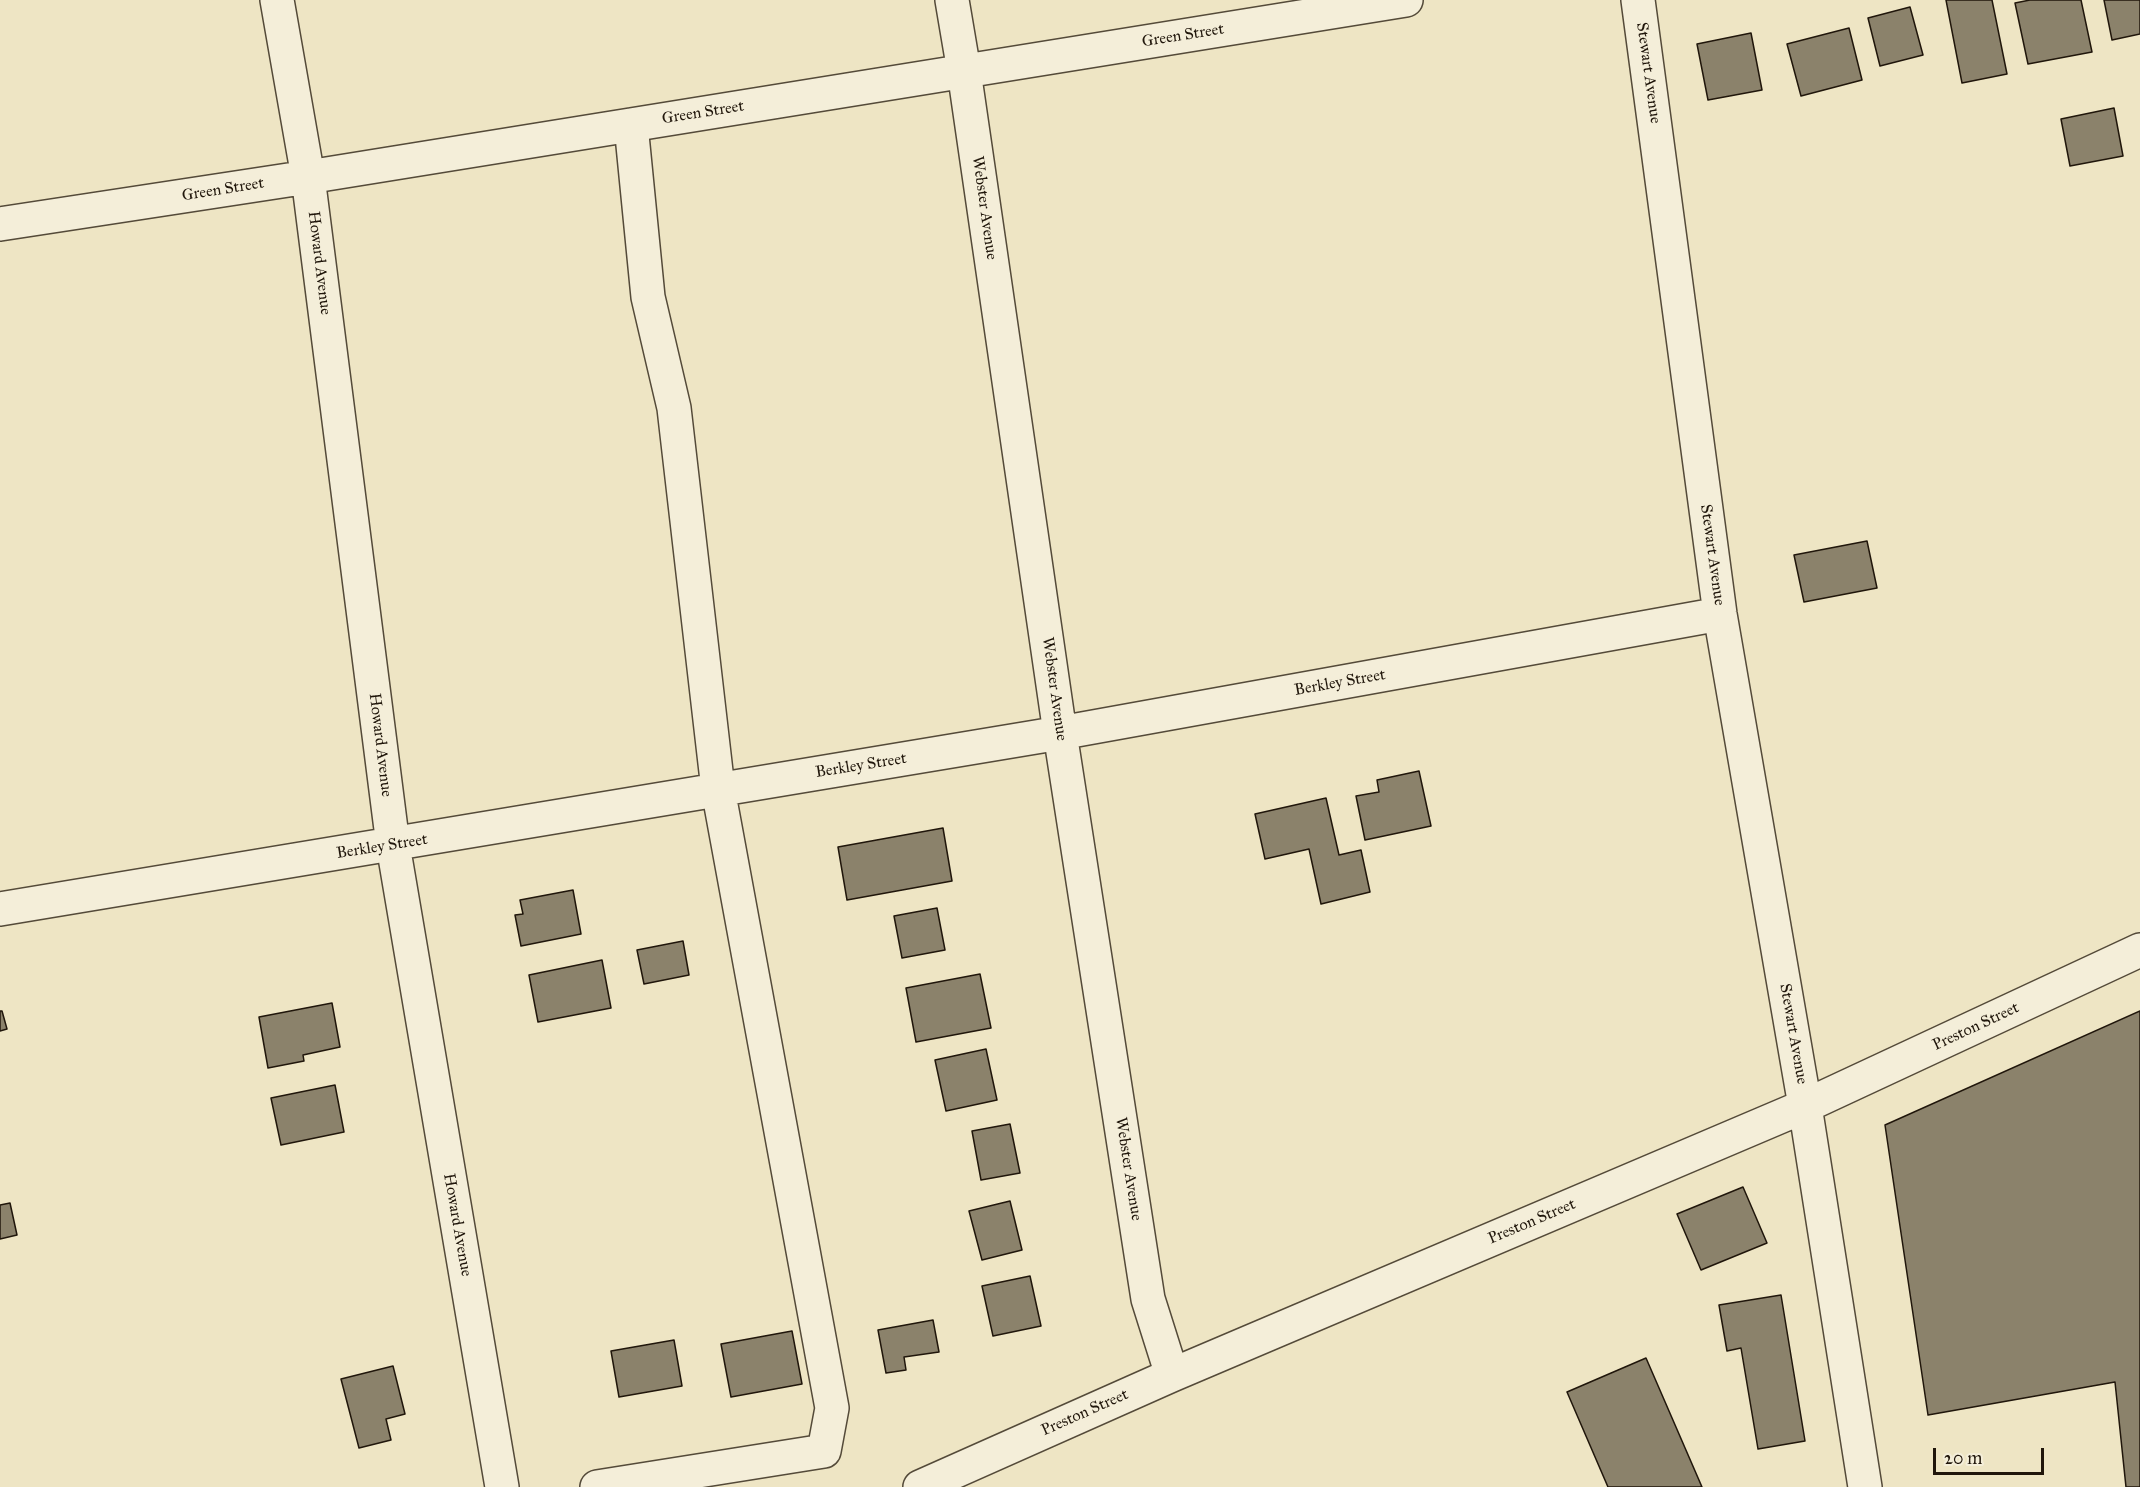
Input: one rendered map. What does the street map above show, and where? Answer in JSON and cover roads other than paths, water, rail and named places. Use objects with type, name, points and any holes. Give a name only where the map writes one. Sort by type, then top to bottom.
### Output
[{"type":"street","name":"Howard Avenue","points":[[277,0],[308,177],[393,845],[502,1487]]},
{"type":"street","name":"Webster Avenue","points":[[952,0],[1060,733],[1148,1299],[1172,1375]]},
{"type":"street","name":"Green Street","points":[[0,224],[308,177],[1406,0]]},
{"type":"street","name":"Stewart Avenue","points":[[1638,0],[1720,614],[1805,1106],[1865,1487]]},
{"type":"street","points":[[597,1487],[824,1451],[832,1408],[718,789],[674,408],[648,297],[631,125]]},
{"type":"street","name":"Berkley Street","points":[[0,909],[1060,733],[1720,614]]},
{"type":"street","name":"Preston Street","points":[[920,1487],[1172,1375],[1805,1106],[2140,950]]}]
